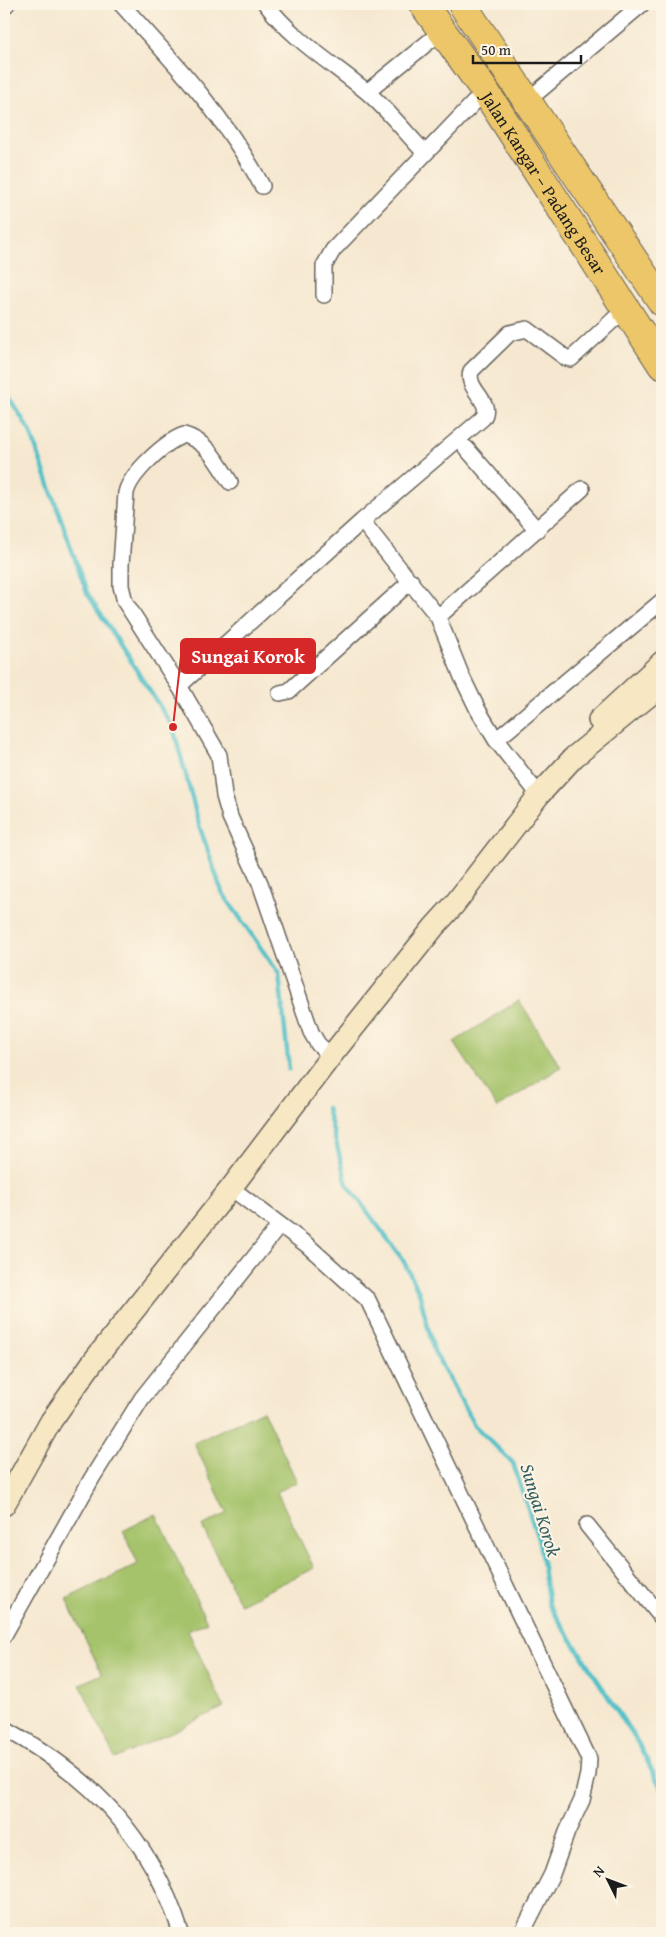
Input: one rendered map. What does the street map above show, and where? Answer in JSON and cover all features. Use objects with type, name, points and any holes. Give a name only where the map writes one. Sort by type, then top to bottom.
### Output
[{"type":"highway","name":"Jalan Kangar – Padang Besar","points":[[423,4],[485,91],[626,308],[653,343],[662,365]]},
{"type":"highway","name":"Jalan Kangar – Padang Besar","points":[[462,4],[662,302]]},
{"type":"street","points":[[4,7],[7,4]]},
{"type":"street","points":[[121,4],[197,88],[246,155],[262,186]]},
{"type":"street","points":[[266,4],[277,18],[298,38],[367,92],[425,153]]},
{"type":"street","points":[[527,101],[642,4]]},
{"type":"street","points":[[367,92],[442,31]]},
{"type":"street","points":[[324,295],[324,266],[333,250],[485,91]]},
{"type":"street","points":[[179,686],[362,521],[482,418],[486,413],[486,406],[471,385],[469,378],[471,371],[510,333],[526,329],[566,358],[571,358],[626,308]]},
{"type":"street","points":[[230,482],[206,449],[196,440],[184,435],[140,469],[128,485],[126,493],[121,586],[125,602],[179,686],[219,755],[224,796],[230,817],[260,883],[311,1032],[318,1044],[331,1056]]},
{"type":"street","points":[[466,448],[537,530]]},
{"type":"street","points":[[438,617],[582,489]]},
{"type":"street","points":[[362,521],[438,617],[462,677],[496,740],[539,795]]},
{"type":"street","points":[[280,693],[289,691],[411,581]]},
{"type":"street","points":[[496,740],[662,600]]},
{"type":"street","points":[[574,757],[585,734],[662,662]]},
{"type":"street","points":[[4,1505],[51,1421],[92,1363],[231,1188],[331,1056],[453,906],[539,795],[574,757],[662,685]]},
{"type":"street","points":[[231,1188],[307,1245],[368,1300],[589,1759],[588,1774],[582,1800],[567,1832],[552,1874],[522,1933]]},
{"type":"street","points":[[4,1635],[92,1478],[142,1398],[280,1224]]},
{"type":"street","points":[[587,1525],[662,1618]]},
{"type":"street","points":[[4,1728],[73,1772],[101,1797],[125,1824],[148,1855],[163,1885],[181,1933]]},
{"type":"green space","points":[[519,1000],[561,1067],[497,1108],[454,1042]]},
{"type":"green space","points":[[263,1410],[297,1482],[277,1492],[314,1568],[240,1604],[202,1526],[227,1513],[194,1443]]},
{"type":"green space","points":[[156,1514],[207,1622],[188,1631],[224,1707],[115,1759],[80,1684],[102,1674],[66,1599],[138,1564],[123,1531]]},
{"type":"waterway","name":"Sungai Korok","points":[[4,389],[30,431],[87,593],[173,727],[200,828],[222,892],[279,974],[289,1069]]},
{"type":"waterway","name":"Sungai Korok","points":[[327,1108],[347,1184],[403,1260],[419,1292],[434,1351],[474,1425],[513,1463],[539,1542],[549,1605],[638,1743],[662,1790]]},
{"type":"place","name":"Sungai Korok","points":[[173,727]]}]
